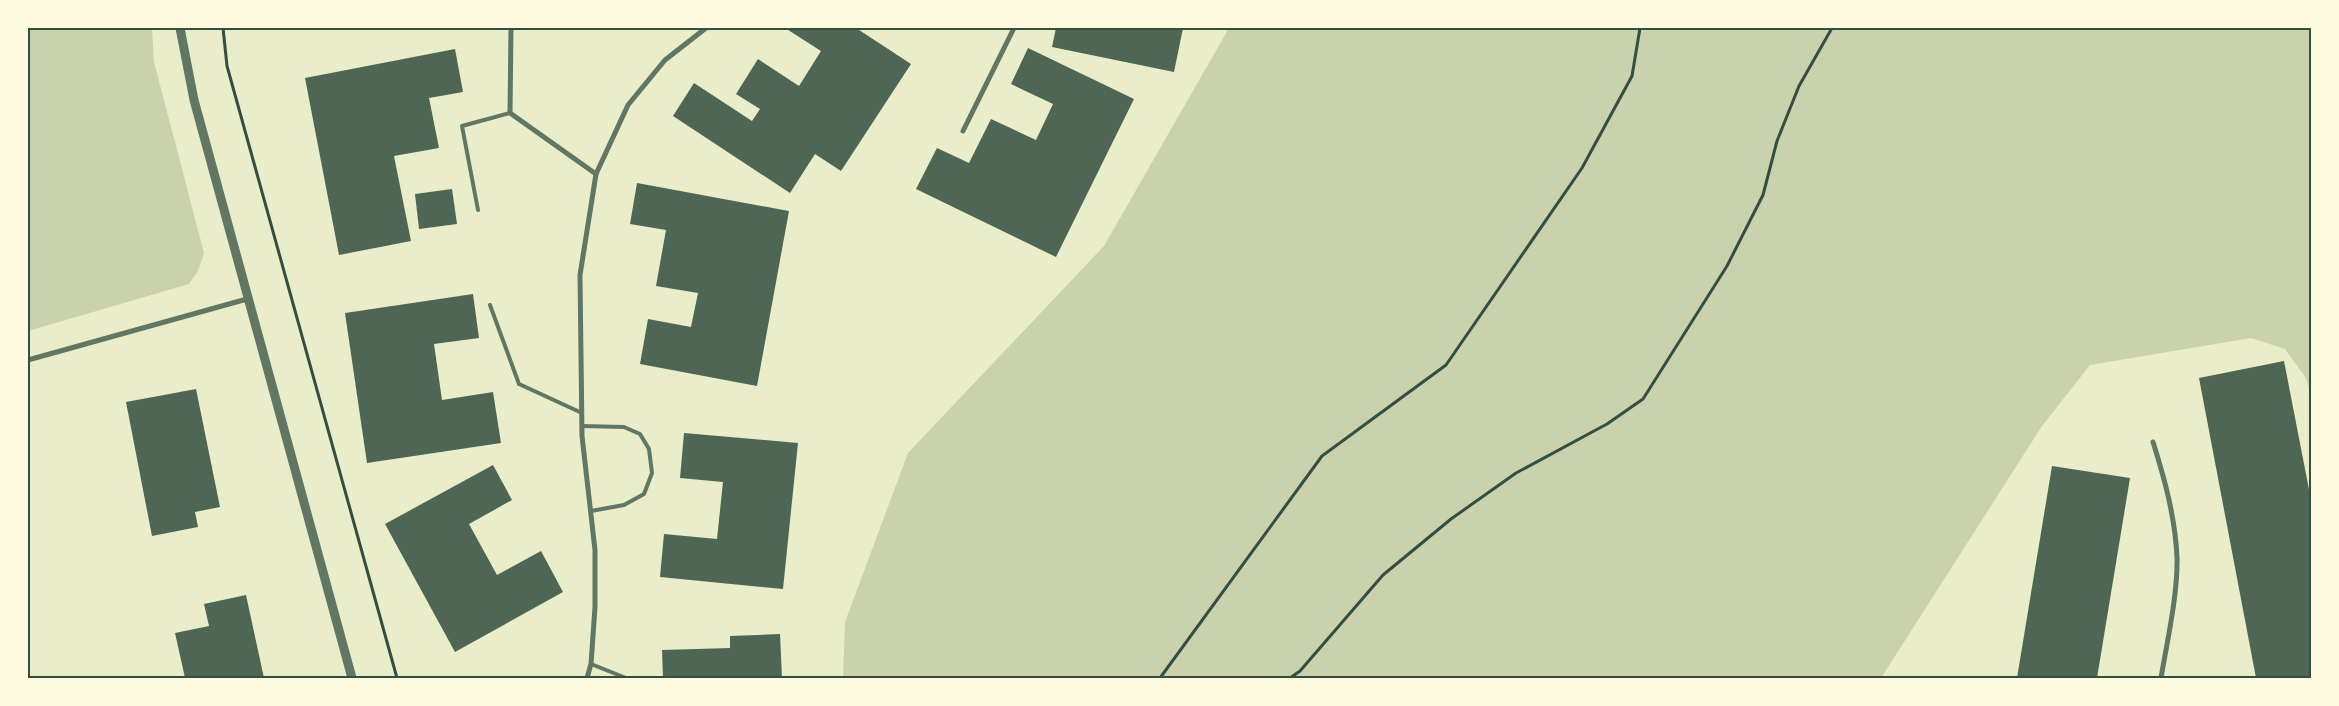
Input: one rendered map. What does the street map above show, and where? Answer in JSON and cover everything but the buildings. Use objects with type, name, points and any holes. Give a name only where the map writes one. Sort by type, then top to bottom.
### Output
[{"type":"street","points":[[180,28],[194,100],[352,678]]},
{"type":"street","points":[[511,28],[510,113],[596,174]]},
{"type":"street","points":[[587,678],[591,664],[595,559],[582,426],[580,275],[596,174],[628,105],[665,60],[706,28]]},
{"type":"street","points":[[963,131],[1014,28]]},
{"type":"street","points":[[28,360],[247,299]]},
{"type":"street","points":[[2153,442],[2164,478],[2174,523],[2177,559],[2170,624],[2161,678]]},
{"type":"lane","points":[[478,210],[462,126],[510,113]]},
{"type":"lane","points":[[490,305],[519,384],[582,413]]},
{"type":"lane","points":[[582,426],[624,427],[640,434],[649,448],[652,473],[644,494],[624,505],[591,511]]},
{"type":"lane","points":[[591,664],[626,678]]},
{"type":"path","points":[[223,28],[228,66],[397,678]]},
{"type":"path","points":[[1160,678],[1322,456],[1446,365],[1582,168],[1632,76],[1640,28]]},
{"type":"path","points":[[1290,678],[1300,671],[1384,575],[1451,519],[1516,473],[1607,424],[1643,399],[1727,266],[1763,196],[1778,141],[1800,86],[1832,28]]},
{"type":"green space","points":[[28,28],[152,28],[154,62],[204,253],[198,271],[189,284],[28,331]]},
{"type":"green space","points":[[1229,28],[2311,28],[2311,396],[2306,378],[2285,349],[2251,338],[2090,365],[2042,426],[1881,678],[843,678],[845,622],[908,453],[1104,246]]}]
